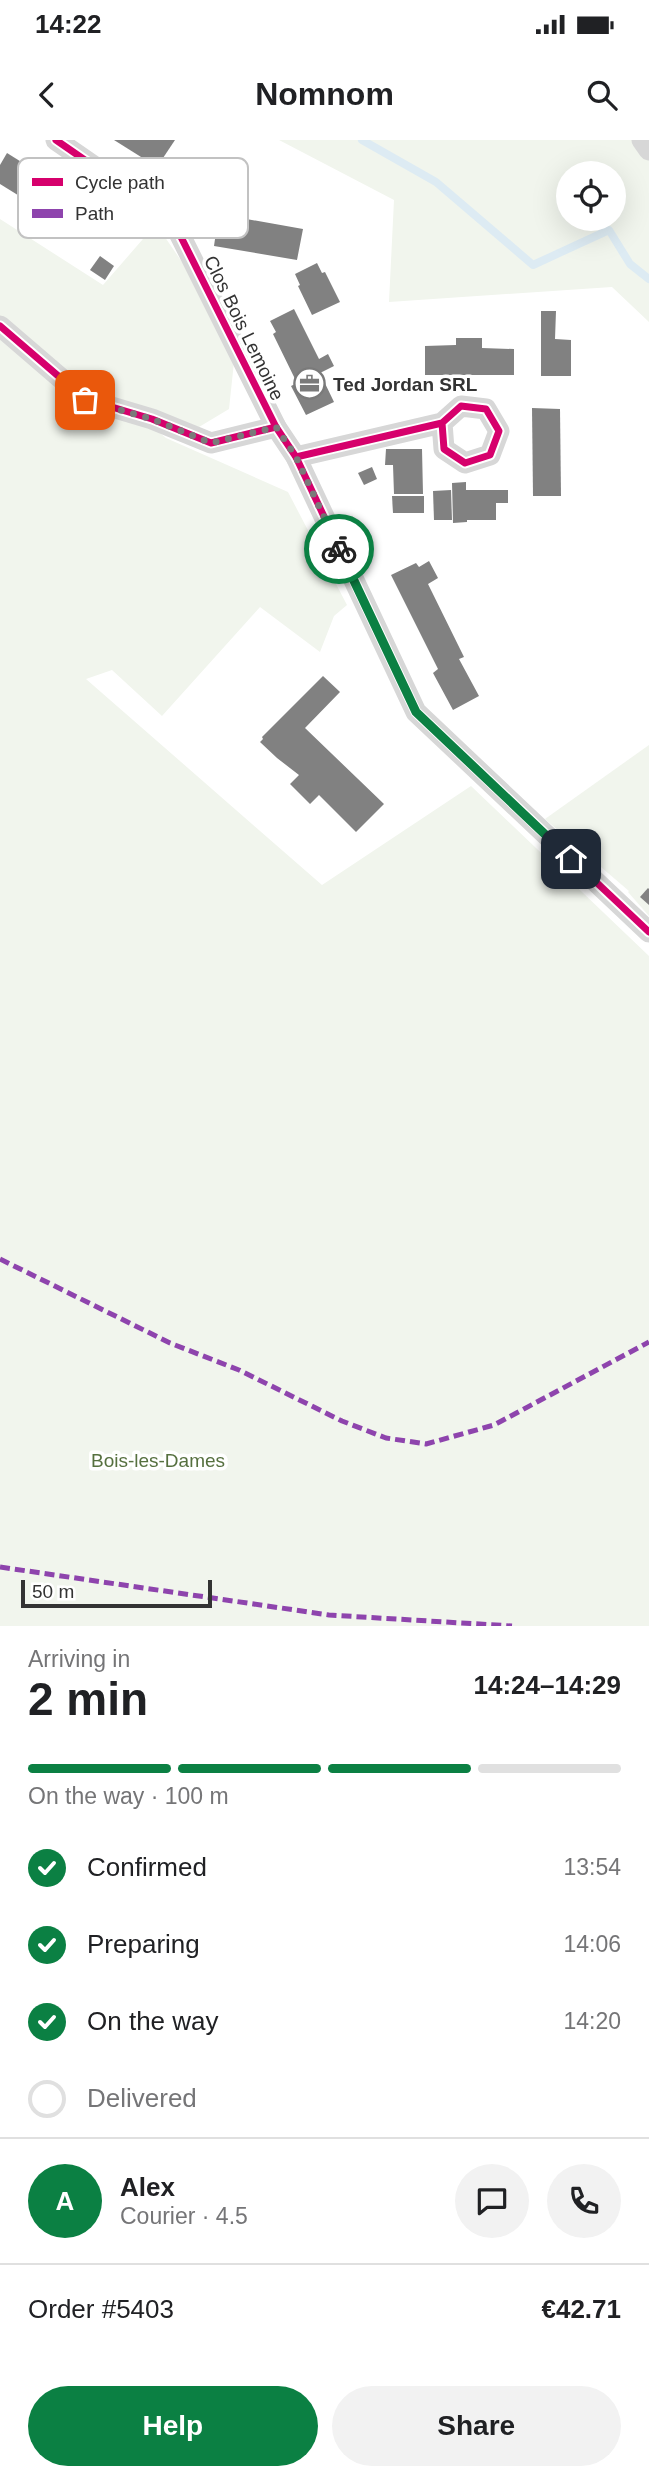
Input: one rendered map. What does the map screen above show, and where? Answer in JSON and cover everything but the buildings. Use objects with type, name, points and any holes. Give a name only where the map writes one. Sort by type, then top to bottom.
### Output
[{"type":"street","name":"Clos Bois Lemoine","points":[[56,140],[82,158]]},
{"type":"street","points":[[642,140],[649,150]]},
{"type":"street","name":"Clos Bois Lemoine","points":[[182,238],[276,427],[296,457],[416,712],[649,932]]},
{"type":"street","name":"Clos Bois Lemoine","points":[[0,327],[85,400],[152,419],[211,443],[276,427]]},
{"type":"street","points":[[296,457],[442,423]]},
{"type":"green space","points":[[279,140],[649,140],[649,322],[612,287],[389,302],[394,200]]},
{"type":"green space","name":"Bois-les-Dames","points":[[0,219],[18,231],[18,238],[30,238],[103,285],[144,238],[166,238],[184,265],[234,362],[229,409],[199,427],[138,415],[166,438],[288,492],[347,605],[334,616],[320,652],[260,607],[162,716],[112,670],[86,679],[322,885],[471,786],[649,956],[649,1626],[0,1626]]},
{"type":"green space","points":[[649,745],[649,916],[629,891],[545,819]]},
{"type":"waterway","points":[[362,140],[436,182],[533,265],[609,230],[630,264],[649,279]]},
{"type":"marked path","points":[[0,1259],[170,1343],[239,1370],[342,1421],[386,1438],[426,1444],[494,1425],[649,1342]]},
{"type":"marked path","points":[[0,1567],[329,1615],[512,1626]]},
{"type":"cycle path","points":[[56,140],[82,158]]},
{"type":"cycle path","points":[[182,238],[276,427],[296,457],[416,712],[649,932]]},
{"type":"cycle path","points":[[0,326],[85,399],[152,419],[211,443],[276,427]]},
{"type":"cycle path","points":[[296,457],[442,423],[461,406],[486,409],[499,431],[490,455],[465,463],[444,449],[442,423]]},
{"type":"way so far","points":[[85,400],[152,419],[211,443],[276,427],[296,457],[339,549]]},
{"type":"place","name":"Ted Jordan SRL","points":[[310,384]]},
{"type":"route","points":[[339,549],[416,712],[571,859]]}]
